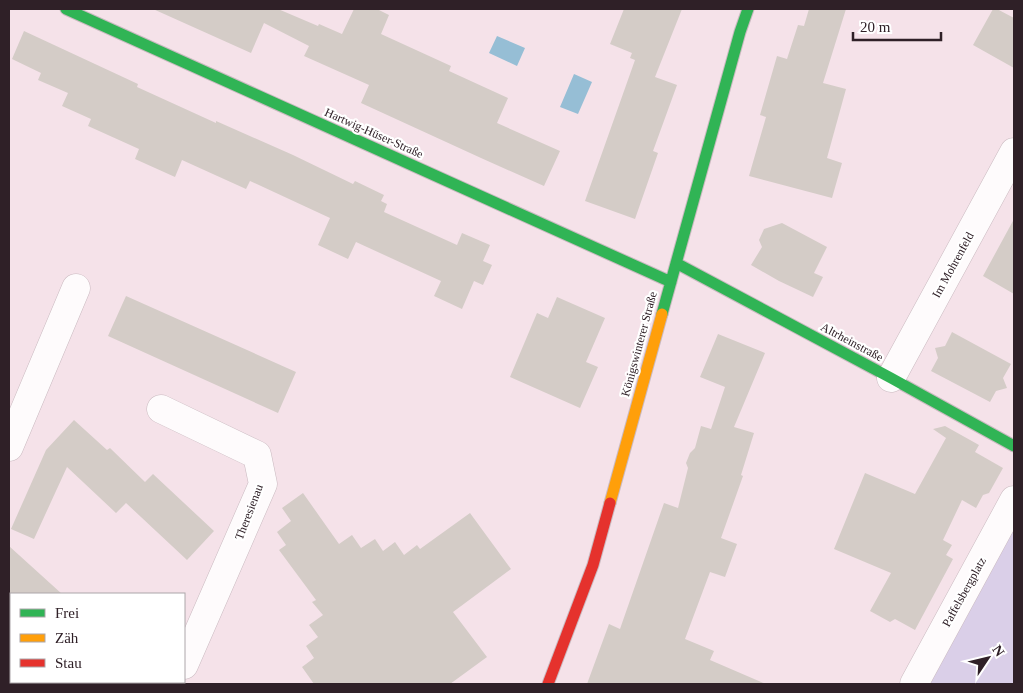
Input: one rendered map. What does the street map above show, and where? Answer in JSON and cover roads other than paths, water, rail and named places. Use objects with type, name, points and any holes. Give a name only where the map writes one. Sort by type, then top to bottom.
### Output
[{"type":"street","name":"Hartwig-Hüser-Straße","points":[[66,9],[671,282]]},
{"type":"street","name":"Königswinterer Straße","points":[[548,684],[592,565],[737,42],[748,9]]},
{"type":"street","name":"Im Mohrenfeld","points":[[891,378],[1014,152]]},
{"type":"street","name":"Altrheinstraße","points":[[676,263],[1014,446]]},
{"type":"street","points":[[9,447],[76,288]]},
{"type":"street","name":"Theresienau","points":[[161,409],[257,455],[263,484],[185,662]]},
{"type":"street","name":"Paffelsbergplatz","points":[[914,684],[1014,500]]},
{"type":"water","points":[[497,36],[525,48],[517,66],[489,53]]},
{"type":"water","points":[[574,74],[592,82],[578,114],[560,107]]}]
